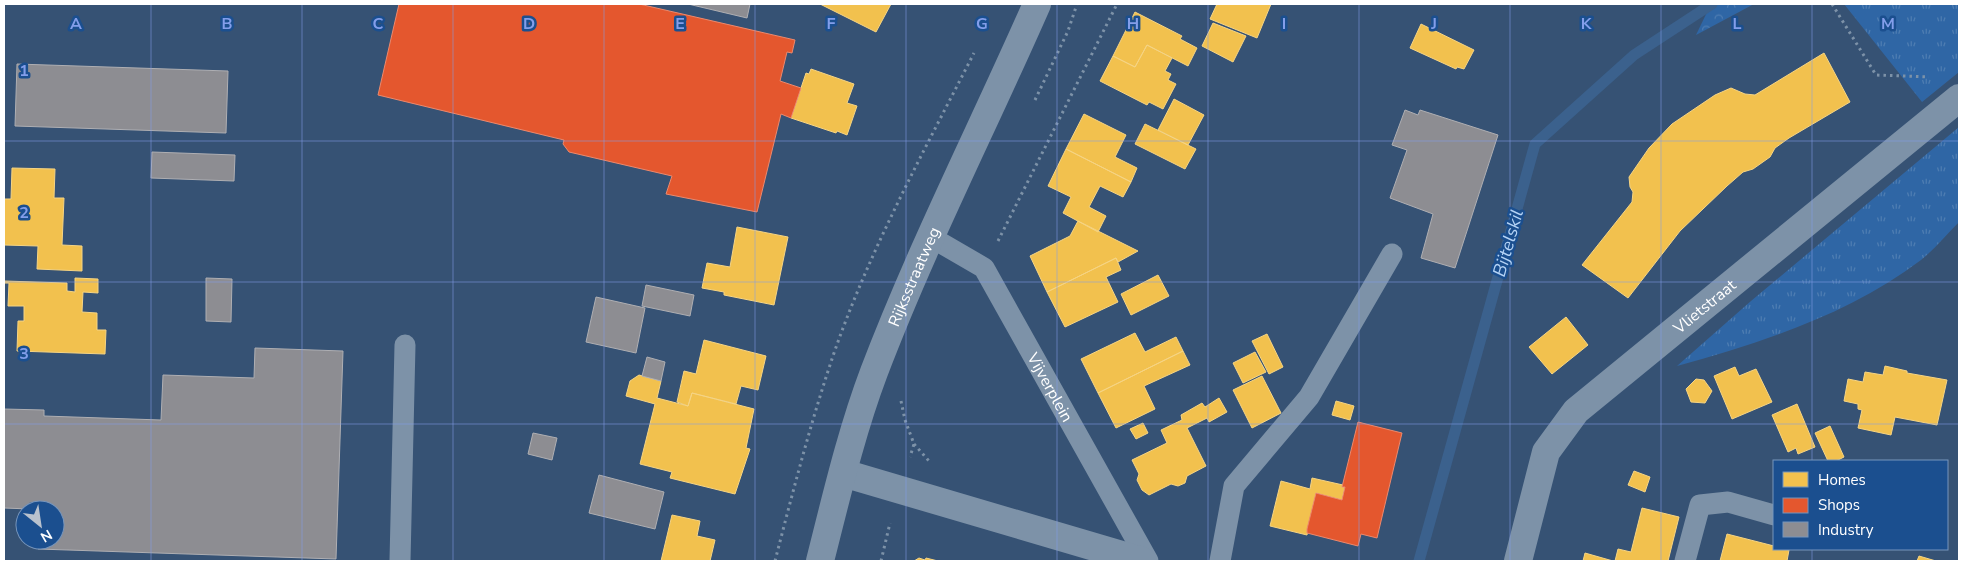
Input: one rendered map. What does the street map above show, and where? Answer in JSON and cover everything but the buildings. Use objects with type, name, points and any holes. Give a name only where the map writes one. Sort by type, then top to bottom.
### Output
[{"type":"street","name":"Rijksstraatweg","points":[[820,561],[843,473],[874,373],[930,236],[1037,4]]},
{"type":"street","name":"Vlietstraat","points":[[1518,561],[1546,452],[1576,411],[1959,98]]},
{"type":"street","points":[[843,473],[1142,561]]},
{"type":"lane","points":[[930,236],[984,268]]},
{"type":"lane","points":[[1220,561],[1234,486],[1310,397],[1392,254]]},
{"type":"lane","name":"Vijverplein","points":[[984,268],[1148,561]]},
{"type":"lane","points":[[400,561],[405,344]]},
{"type":"lane","points":[[1685,561],[1700,505],[1728,502],[1773,515]]},
{"type":"path","points":[[984,268],[1117,4]]},
{"type":"path","points":[[1832,4],[1876,75],[1931,78]]},
{"type":"green space","points":[[1711,4],[1754,4],[1696,35]]},
{"type":"green space","points":[[1844,4],[1959,4],[1959,72],[1922,102]]},
{"type":"green space","points":[[1959,127],[1959,222],[1926,256],[1894,279],[1835,311],[1773,336],[1677,366],[1751,301]]},
{"type":"waterway","name":"Bijtelskil","points":[[1419,561],[1535,144],[1634,55],[1712,4]]}]
